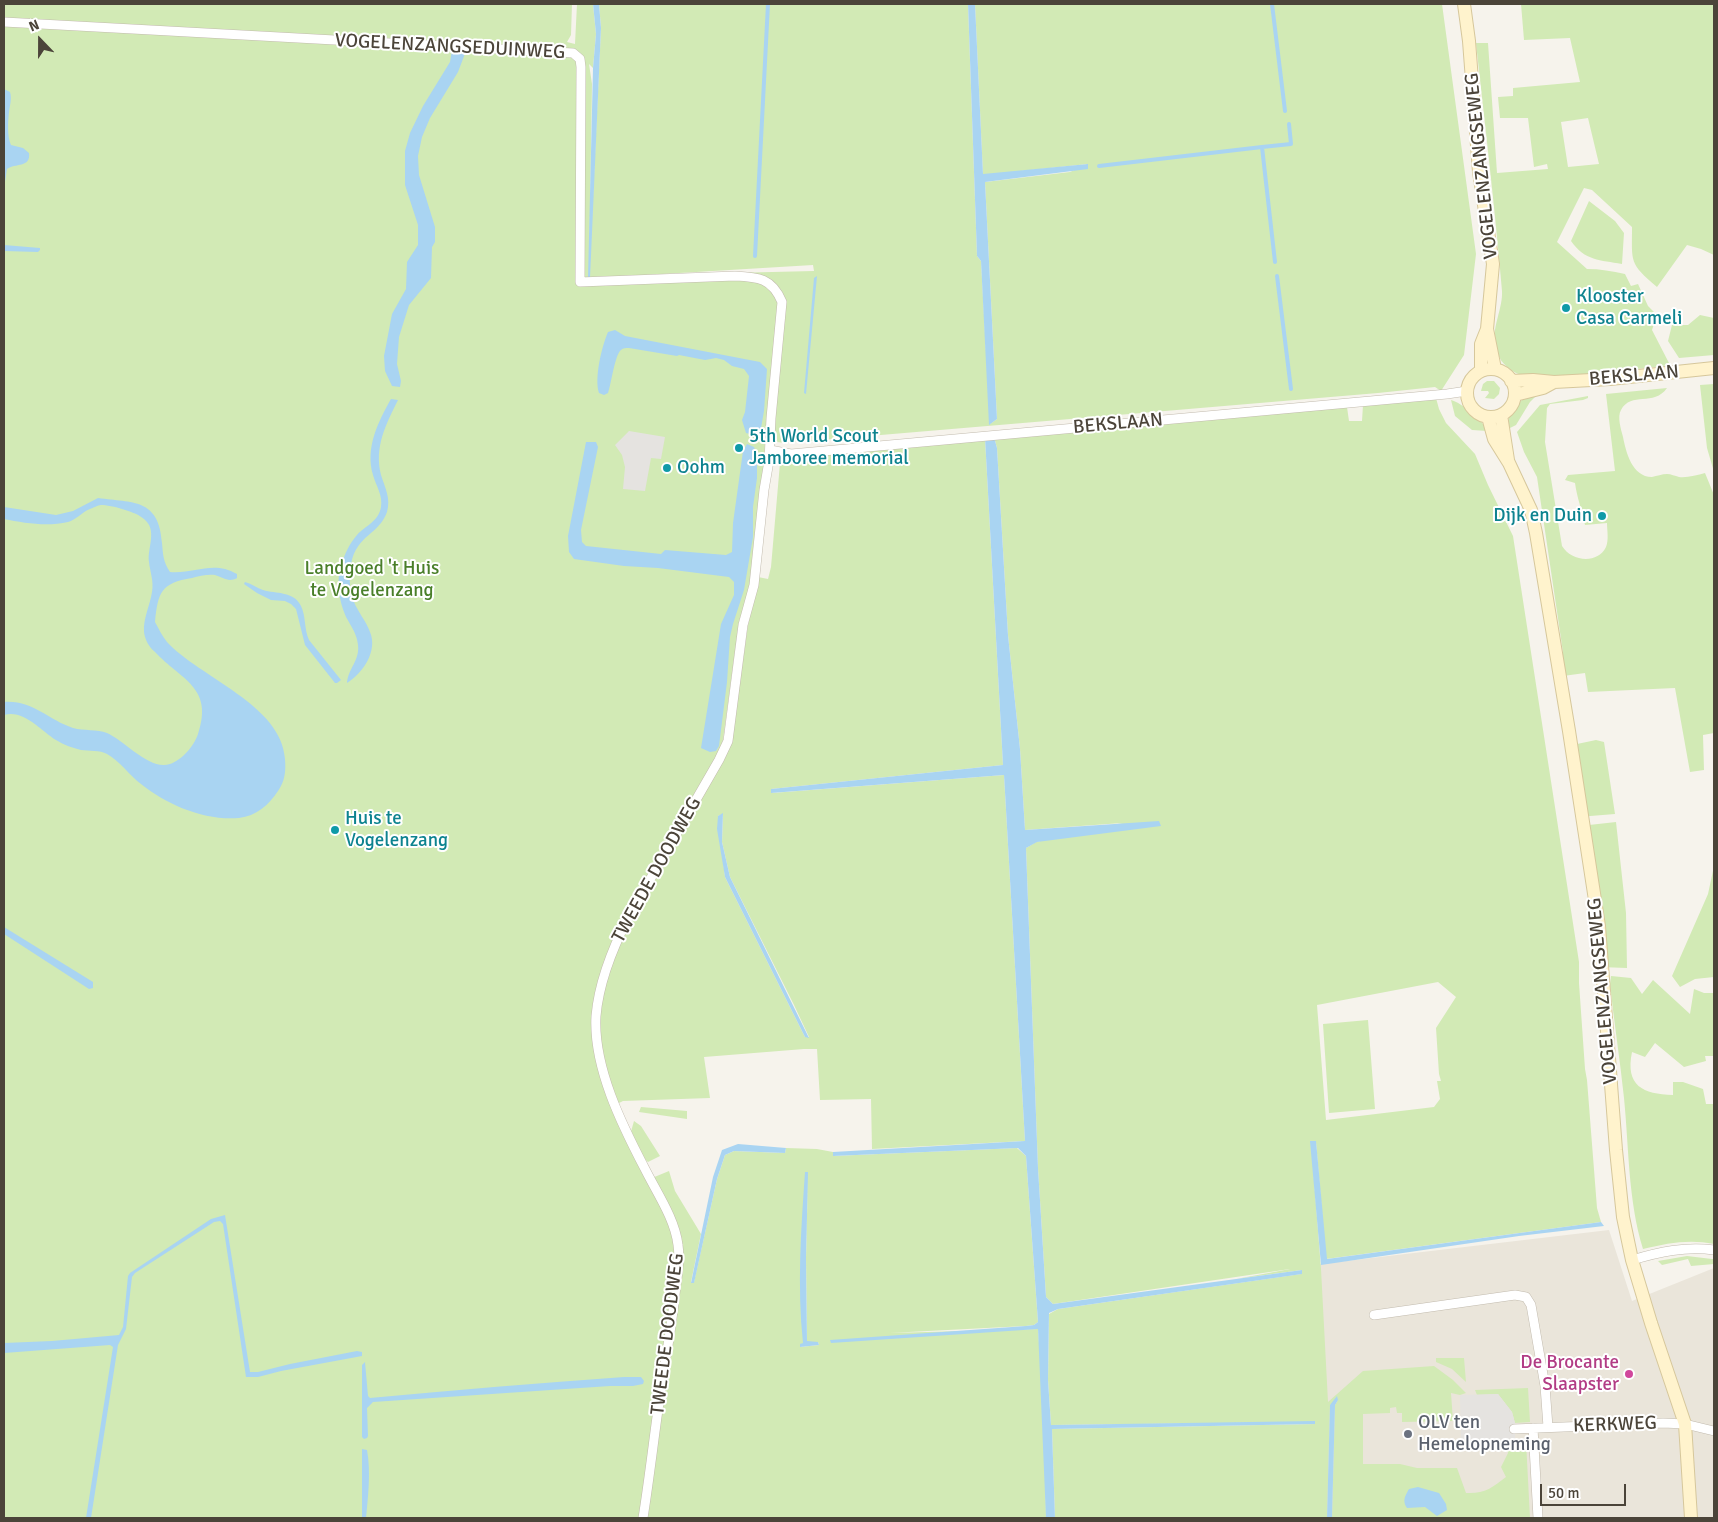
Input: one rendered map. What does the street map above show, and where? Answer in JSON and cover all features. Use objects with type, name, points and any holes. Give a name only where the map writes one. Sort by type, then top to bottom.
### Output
[{"type":"main road","name":"VOGELENZANGSEWEG","points":[[1464,4],[1480,172],[1493,264],[1487,329],[1481,344],[1481,371]]},
{"type":"main road","name":"VOGELENZANGSEWEG","points":[[1487,329],[1495,369]]},
{"type":"main road","name":"BEKSLAAN","points":[[1511,381],[1533,380],[1554,382],[1610,379],[1714,368]]},
{"type":"main road","points":[[1495,369],[1502,372],[1511,381],[1515,395],[1512,404],[1501,415],[1488,417],[1478,413],[1470,406],[1467,391],[1472,377],[1481,371],[1495,369]]},
{"type":"main road","name":"BEKSLAAN","points":[[1515,395],[1543,388],[1554,382]]},
{"type":"main road","name":"VOGELENZANGSEWEG","points":[[1501,415],[1509,463]]},
{"type":"main road","name":"VOGELENZANGSEWEG","points":[[1488,417],[1494,439],[1509,463],[1531,510],[1536,533],[1592,881],[1602,960],[1620,1193],[1632,1260],[1650,1323],[1685,1424],[1691,1518]]},
{"type":"street","name":"VOGELENZANGSEDUINWEG","points":[[4,22],[573,53],[580,59],[581,68],[580,282],[735,276],[754,277],[770,284],[777,290],[782,302],[771,418],[770,450]]},
{"type":"street","name":"BEKSLAAN","points":[[770,450],[791,454],[1467,391]]},
{"type":"street","name":"TWEEDE DOODWEG","points":[[644,1518],[664,1369],[671,1332],[678,1273],[678,1244],[672,1223],[629,1139],[606,1082],[597,1043],[596,1016],[610,958],[618,938],[728,741],[743,625],[754,585],[770,450]]},
{"type":"street","points":[[1632,1260],[1677,1250],[1714,1250]]},
{"type":"street","points":[[1374,1315],[1515,1295],[1526,1297],[1531,1305],[1545,1386],[1548,1427]]},
{"type":"street","name":"KERKWEG","points":[[1514,1429],[1663,1423],[1685,1424],[1714,1431]]},
{"type":"street","points":[[1533,1428],[1538,1518]]},
{"type":"shaded area","points":[[629,431],[665,437],[661,459],[651,458],[645,491],[623,489],[625,467],[622,455],[615,445]]},
{"type":"shaded area","points":[[1609,1230],[1632,1301],[1714,1268],[1714,1518],[1320,1518],[1312,1265]]},
{"type":"shaded area","points":[[1498,1394],[1512,1412],[1515,1423],[1515,1446],[1461,1448],[1460,1395]]},
{"type":"green space","name":"Landgoed 't Huis te Vogelenzang","points":[[4,4],[572,4],[571,35],[567,42],[575,44],[577,4],[593,4],[596,34],[593,68],[589,64],[592,84],[589,280],[601,28],[599,4],[968,4],[977,256],[981,261],[990,424],[997,419],[985,182],[1070,172],[1088,164],[983,175],[975,4],[1442,4],[1476,254],[1464,355],[1441,391],[1435,387],[786,443],[777,442],[776,438],[765,439],[764,470],[751,582],[739,622],[722,747],[607,958],[595,1043],[648,1180],[669,1224],[677,1253],[641,1518],[4,1518]],"holes":[[[813,265],[814,271],[646,275]]]},
{"type":"green space","points":[[1521,4],[1714,4],[1714,255],[1687,245],[1657,287],[1641,273],[1634,262],[1632,227],[1592,190],[1584,188],[1557,242],[1587,269],[1625,274],[1631,286],[1638,284],[1648,306],[1657,315],[1652,330],[1670,365],[1566,376],[1527,376],[1511,370],[1499,357],[1494,337],[1502,291],[1476,43],[1488,43],[1497,173],[1548,169],[1547,164],[1534,167],[1528,118],[1500,118],[1498,97],[1513,96],[1513,88],[1580,82],[1570,38],[1524,40]],"holes":[[[1588,118],[1599,164],[1568,167],[1561,122]]]},
{"type":"green space","points":[[1589,201],[1615,221],[1624,233],[1622,264],[1587,256],[1576,248],[1571,241]]},
{"type":"green space","points":[[1700,315],[1714,318],[1714,355],[1679,358],[1668,341],[1672,325],[1688,325]]},
{"type":"green space","points":[[1487,381],[1494,381],[1500,388],[1499,394],[1494,399],[1485,398],[1489,393],[1488,391],[1481,391],[1483,384]]},
{"type":"green space","points":[[1714,384],[1714,472],[1707,448],[1700,385]]},
{"type":"green space","points":[[1667,388],[1656,397],[1631,401],[1625,404],[1621,410],[1619,420],[1628,456],[1639,473],[1652,477],[1667,474],[1682,477],[1705,473],[1714,495],[1714,733],[1703,735],[1704,770],[1690,772],[1675,688],[1588,692],[1585,673],[1563,676],[1563,652],[1537,477],[1524,452],[1517,432],[1540,405],[1588,396],[1588,398],[1583,400],[1550,404],[1547,408],[1545,442],[1562,546],[1571,555],[1578,558],[1590,559],[1597,557],[1602,553],[1607,544],[1607,523],[1585,525],[1575,483],[1565,480],[1568,475],[1615,471],[1606,394]]},
{"type":"green space","points":[[1539,393],[1530,402],[1516,425],[1508,429],[1510,415],[1516,405],[1526,398]]},
{"type":"green space","points":[[1436,398],[1446,423],[1475,454],[1513,536],[1579,962],[1585,1069],[1597,1208],[1601,1222],[1326,1259],[1316,1142],[1311,1141],[1321,1269],[1328,1402],[1363,1371],[1434,1366],[1453,1380],[1466,1393],[1460,1395],[1451,1393],[1453,1421],[1402,1422],[1402,1413],[1397,1413],[1396,1407],[1390,1408],[1390,1413],[1363,1414],[1363,1464],[1400,1464],[1417,1468],[1457,1468],[1466,1493],[1478,1492],[1492,1487],[1506,1477],[1501,1467],[1508,1453],[1506,1443],[1509,1441],[1526,1441],[1530,1518],[1332,1518],[1335,1405],[1338,1400],[1330,1405],[1327,1518],[1055,1518],[1052,1429],[1315,1424],[1315,1422],[1051,1425],[1048,1380],[1049,1314],[1058,1309],[1301,1274],[1302,1270],[1236,1279],[1290,1269],[1053,1304],[1046,1297],[1038,1168],[1026,848],[1036,842],[1122,823],[1025,830],[1020,749],[1008,635],[997,448],[994,437],[1347,407],[1349,421],[1362,421],[1363,405]],"holes":[[[1438,982],[1456,997],[1436,1028],[1441,1081],[1437,1081],[1440,1099],[1434,1107],[1326,1120],[1317,1005]]]},
{"type":"green space","points":[[1451,400],[1472,413],[1482,422],[1487,431],[1472,430],[1455,416]]},
{"type":"green space","points":[[985,438],[1003,765],[771,789],[772,793],[1004,775],[1025,1141],[872,1149],[871,1099],[820,1100],[817,1049],[704,1057],[710,1098],[623,1101],[617,1104],[609,1081],[599,1042],[601,999],[620,939],[727,753],[734,723],[748,625],[758,577],[768,579],[771,567],[780,463],[783,460],[843,451]],"holes":[[[723,814],[722,842],[730,877],[809,1037],[805,1037],[725,877],[718,816]]]},
{"type":"green space","points":[[1596,740],[1604,742],[1615,814],[1578,817],[1577,744]]},
{"type":"green space","points":[[1616,822],[1626,913],[1627,968],[1600,967],[1580,826]]},
{"type":"green space","points":[[1714,866],[1714,977],[1695,979],[1680,987],[1672,976],[1708,894]]},
{"type":"green space","points":[[1611,976],[1631,978],[1642,994],[1653,980],[1690,1014],[1694,989],[1704,993],[1714,993],[1714,1056],[1705,1056],[1706,1061],[1684,1067],[1655,1043],[1645,1057],[1632,1052],[1631,1073],[1639,1086],[1653,1093],[1673,1095],[1673,1082],[1683,1082],[1703,1089],[1706,1104],[1714,1104],[1714,1244],[1678,1242],[1643,1249],[1634,1212],[1624,1098],[1610,984]]},
{"type":"green space","points":[[1368,1020],[1375,1109],[1329,1113],[1323,1024]]},
{"type":"green space","points":[[641,1107],[687,1111],[687,1119],[639,1112]]},
{"type":"green space","points":[[634,1121],[641,1126],[660,1156],[648,1162],[640,1155],[630,1135]]},
{"type":"green space","points":[[786,1148],[817,1149],[833,1152],[833,1156],[1017,1148],[1026,1156],[1038,1322],[1034,1325],[1026,1326],[889,1333],[1038,1329],[1045,1426],[1046,1518],[646,1518],[682,1254],[652,1178],[669,1171],[675,1191],[701,1234],[691,1282],[694,1282],[717,1179],[725,1155],[734,1151],[785,1153]],"holes":[[[808,1172],[807,1342],[818,1342],[819,1345],[800,1347],[803,1344]]]},
{"type":"green space","points":[[1687,1256],[1714,1259],[1714,1264],[1691,1266],[1688,1259],[1662,1265],[1658,1261]]},
{"type":"green space","points":[[1436,1358],[1464,1358],[1466,1382],[1452,1369],[1436,1362]]},
{"type":"green space","points":[[1528,1388],[1530,1422],[1515,1423],[1512,1412],[1498,1394],[1477,1395],[1475,1390]]},
{"type":"water","points":[[593,4],[599,4],[601,28],[590,278],[588,278],[593,68],[596,34]]},
{"type":"water","points":[[968,4],[975,4],[983,174],[1088,164],[1088,169],[985,182],[997,419],[989,425],[981,261],[977,256]]},
{"type":"water","points":[[452,50],[466,51],[458,72],[430,118],[422,137],[418,156],[419,175],[435,227],[431,278],[409,305],[399,337],[397,364],[401,381],[400,387],[392,386],[385,371],[384,356],[392,314],[406,289],[407,262],[418,245],[418,225],[405,185],[405,151],[410,133],[423,106],[450,62]]},
{"type":"water","points":[[4,89],[11,94],[8,129],[11,145],[23,148],[29,153],[29,158],[25,163],[7,169],[4,188]]},
{"type":"water","points":[[4,245],[40,248],[40,250],[38,252],[4,251]]},
{"type":"water","points":[[817,276],[806,394],[804,393],[814,278]]},
{"type":"water","points":[[615,330],[625,336],[760,362],[767,369],[764,411],[760,434],[746,433],[742,420],[745,412],[749,376],[744,369],[732,366],[724,360],[716,358],[705,360],[624,348],[617,357],[608,393],[604,395],[599,393],[597,379],[603,345],[608,332]]},
{"type":"water","points":[[391,399],[398,400],[382,436],[379,455],[381,475],[388,498],[387,512],[379,526],[358,546],[351,564],[350,573],[352,597],[370,632],[372,647],[363,667],[347,683],[349,673],[356,660],[358,645],[342,605],[339,591],[339,571],[352,542],[360,532],[375,520],[380,512],[381,498],[373,475],[371,455],[377,426]]},
{"type":"water","points":[[994,437],[997,448],[1008,635],[1020,749],[1025,830],[1159,821],[1161,826],[1037,842],[1026,848],[1038,1168],[1046,1297],[1053,1304],[1302,1270],[1302,1274],[1058,1309],[1049,1313],[1048,1380],[1051,1425],[1315,1421],[1315,1424],[1052,1429],[1055,1518],[1046,1518],[1038,1329],[831,1343],[830,1340],[1026,1326],[1034,1325],[1038,1322],[1026,1156],[1018,1148],[833,1156],[833,1152],[1025,1141],[1004,775],[771,793],[771,789],[1003,765],[985,438]]},
{"type":"water","points":[[586,442],[596,442],[598,447],[581,530],[582,542],[586,546],[661,554],[665,550],[726,555],[732,552],[733,523],[743,451],[747,444],[754,447],[757,454],[753,537],[744,590],[730,637],[727,682],[719,746],[716,751],[710,752],[701,748],[721,624],[734,595],[734,582],[729,577],[574,559],[569,552],[568,536]]},
{"type":"water","points":[[98,498],[133,503],[150,510],[160,528],[164,558],[170,572],[220,568],[237,574],[237,578],[231,580],[215,575],[206,575],[182,580],[167,586],[160,596],[155,622],[167,642],[181,655],[255,707],[270,723],[280,740],[285,759],[284,780],[271,801],[251,815],[239,818],[213,817],[174,805],[151,792],[107,754],[68,746],[56,740],[25,718],[11,714],[4,715],[4,702],[24,704],[64,725],[107,733],[146,759],[162,765],[170,764],[179,759],[191,748],[196,739],[202,718],[202,705],[198,695],[192,686],[165,662],[146,641],[144,627],[152,588],[149,566],[151,534],[148,523],[141,516],[130,511],[105,505],[87,510],[71,521],[60,523],[36,524],[4,519],[4,507],[56,515],[73,511]]},
{"type":"water","points":[[245,582],[263,590],[289,595],[298,601],[303,610],[309,640],[341,680],[335,683],[305,645],[296,609],[285,601],[271,600],[257,593],[244,584]]},
{"type":"water","points":[[723,813],[722,842],[730,877],[809,1038],[805,1037],[725,877],[717,829],[718,816]]},
{"type":"water","points":[[4,927],[93,982],[93,988],[89,989],[4,934]]},
{"type":"water","points":[[1310,1141],[1316,1141],[1327,1259],[1601,1222],[1604,1226],[1519,1236],[1321,1265]]},
{"type":"water","points":[[738,1144],[786,1148],[785,1153],[734,1151],[725,1155],[717,1179],[694,1283],[691,1283],[713,1177],[722,1150]]},
{"type":"water","points":[[805,1172],[808,1172],[807,1341],[818,1342],[819,1345],[800,1347],[800,1344],[803,1343],[800,1279]]},
{"type":"water","points":[[225,1215],[250,1372],[258,1372],[357,1351],[362,1352],[362,1356],[258,1377],[246,1377],[223,1224],[220,1221],[214,1222],[135,1273],[132,1277],[126,1329],[118,1345],[91,1518],[86,1518],[113,1347],[110,1345],[4,1353],[4,1343],[119,1335],[123,1327],[128,1276],[130,1273],[211,1219]]},
{"type":"water","points":[[365,1362],[368,1396],[370,1398],[624,1377],[641,1377],[644,1381],[643,1384],[633,1386],[373,1402],[367,1408],[368,1436],[364,1439],[362,1437],[362,1365]]},
{"type":"water","points":[[1337,1396],[1338,1400],[1335,1405],[1332,1518],[1327,1518],[1330,1405]]},
{"type":"water","points":[[362,1449],[367,1450],[369,1467],[366,1518],[362,1518]]},
{"type":"water","points":[[1418,1487],[1439,1493],[1446,1504],[1447,1510],[1437,1516],[1425,1507],[1407,1508],[1404,1501],[1406,1494],[1409,1489]]},
{"type":"waterway","points":[[755,256],[768,4]]},
{"type":"waterway","points":[[1272,4],[1285,111]]},
{"type":"waterway","points":[[1275,262],[1262,147],[1291,144],[1289,124]]},
{"type":"waterway","points":[[1099,166],[1262,147]]},
{"type":"waterway","points":[[1277,276],[1291,389]]},
{"type":"place","name":"Klooster Casa Carmeli","points":[[1566,308]]},
{"type":"place","name":"5th World Scout Jamboree memorial","points":[[739,448]]},
{"type":"place","name":"Oohm","points":[[667,468]]},
{"type":"place","name":"Dijk en Duin","points":[[1602,516]]},
{"type":"place","name":"Huis te Vogelenzang","points":[[335,830]]},
{"type":"place","name":"De Brocante Slaapster","points":[[1629,1374]]},
{"type":"place","name":"OLV ten Hemelopneming","points":[[1408,1434]]}]
